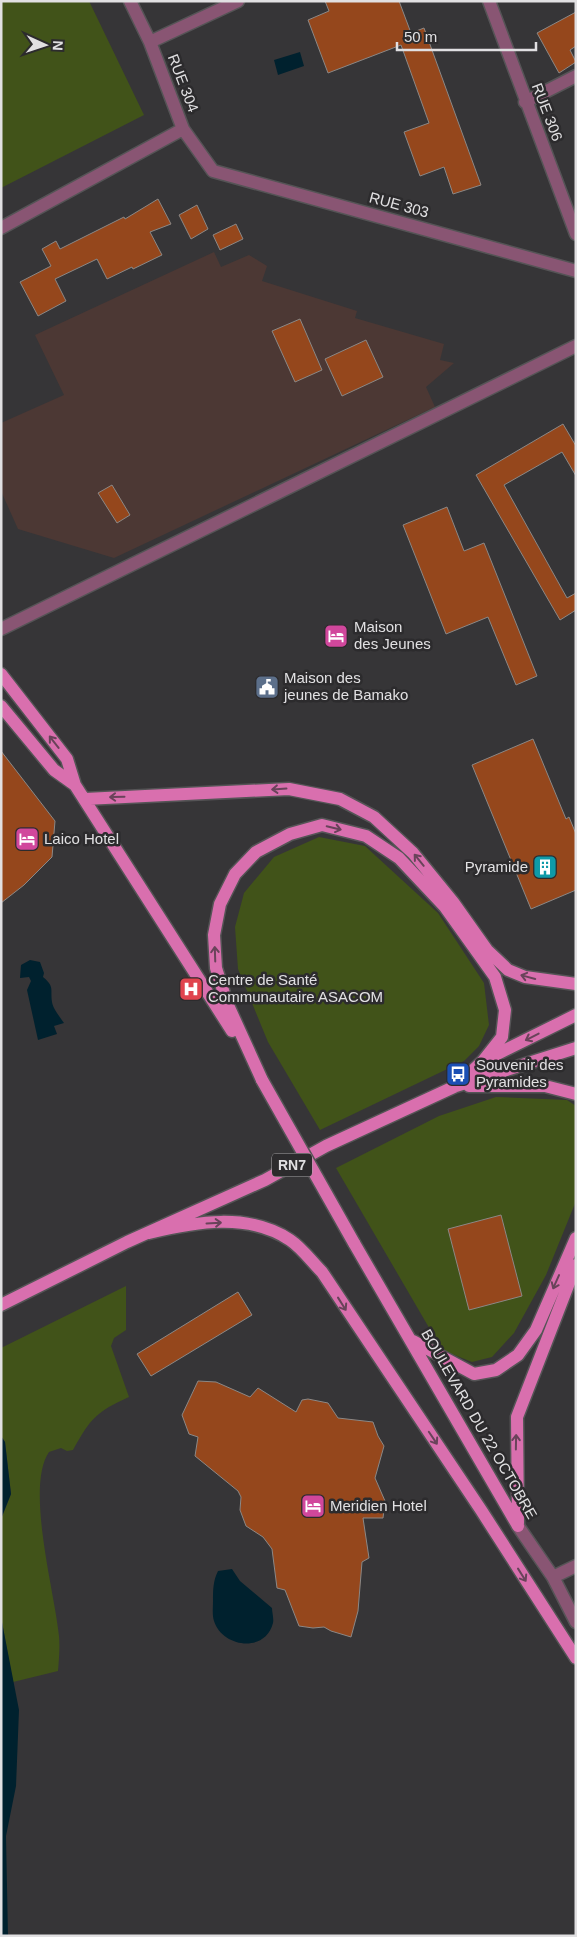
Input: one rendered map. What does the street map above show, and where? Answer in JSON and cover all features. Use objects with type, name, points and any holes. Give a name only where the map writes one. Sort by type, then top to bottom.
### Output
[{"type":"main road","points":[[1,674],[67,759],[75,785],[168,927],[262,1080]]},
{"type":"main road","points":[[1,706],[54,770],[75,785]]},
{"type":"main road","points":[[85,799],[289,789],[340,799],[374,817],[413,853],[454,902],[487,950],[508,970],[525,977],[576,984]]},
{"type":"main road","points":[[262,1080],[227,1003],[216,968],[214,935],[220,904],[235,874],[256,852],[290,834],[322,826],[366,836],[399,858],[445,907],[496,977],[505,1010],[502,1037],[483,1061]]},
{"type":"main road","name":"RN7","points":[[1,1305],[127,1242],[149,1234],[265,1180],[326,1146],[456,1086],[483,1061],[576,1015]]},
{"type":"main road","points":[[456,1086],[576,1048]]},
{"type":"main road","name":"BOULEVARD DU 22 OCTOBRE","points":[[262,1080],[518,1526]]},
{"type":"main road","points":[[456,1086],[545,1086],[576,1094]]},
{"type":"main road","points":[[149,1234],[182,1225],[239,1222],[270,1228],[292,1241],[322,1272],[481,1510],[576,1658]]},
{"type":"main road","points":[[411,1340],[474,1374],[496,1370],[518,1355],[536,1330],[576,1238]]},
{"type":"main road","points":[[518,1526],[517,1418],[576,1265]]},
{"type":"street","name":"RUE 304","points":[[130,1],[150,42],[183,129],[213,171]]},
{"type":"street","points":[[150,42],[238,1]]},
{"type":"street","name":"RUE 306","points":[[489,1],[525,102],[576,234]]},
{"type":"street","points":[[525,102],[576,76]]},
{"type":"street","points":[[1,228],[183,129]]},
{"type":"street","name":"RUE 303","points":[[213,171],[576,271]]},
{"type":"street","points":[[1,629],[576,346]]},
{"type":"street","name":"BOULEVARD DU 22 OCTOBRE","points":[[518,1526],[552,1578],[576,1622]]},
{"type":"street","points":[[552,1578],[576,1566]]},
{"type":"shaded area","points":[[214,252],[221,267],[249,255],[267,266],[262,281],[357,311],[355,318],[444,344],[440,360],[454,363],[426,387],[435,407],[114,558],[18,529],[1,491],[1,423],[64,395],[35,335]]},
{"type":"green space","points":[[1,1],[89,1],[144,115],[1,188]]},
{"type":"green space","points":[[319,837],[365,846],[438,913],[484,983],[489,1025],[479,1046],[464,1061],[320,1130],[268,1042],[238,969],[235,927],[244,893],[274,857]]},
{"type":"green space","points":[[496,1097],[567,1100],[576,1106],[576,1201],[546,1275],[514,1333],[492,1357],[472,1362],[442,1350],[336,1168],[439,1116]]},
{"type":"green space","points":[[126,1286],[126,1330],[114,1338],[111,1346],[129,1397],[109,1407],[95,1417],[73,1450],[67,1451],[61,1448],[49,1452],[42,1468],[40,1489],[41,1514],[59,1636],[58,1671],[13,1682],[1,1617],[1,1519],[11,1494],[5,1442],[1,1436],[1,1348]]},
{"type":"water","points":[[300,52],[304,66],[278,75],[274,60]]},
{"type":"water","points":[[30,960],[40,962],[44,973],[43,977],[51,986],[53,1005],[64,1023],[54,1026],[57,1034],[38,1040],[27,990],[31,981],[29,977],[20,978],[21,965]]},
{"type":"water","points":[[1,1436],[5,1442],[11,1494],[1,1519]]},
{"type":"water","points":[[232,1569],[240,1581],[272,1608],[273,1623],[268,1633],[262,1639],[253,1643],[243,1643],[225,1637],[214,1621],[213,1589],[216,1575],[218,1571]]},
{"type":"water","points":[[1,1617],[19,1710],[16,1786],[6,1836],[8,1936],[1,1936]]},
{"type":"building","points":[[325,1],[399,1],[411,33],[424,28],[481,185],[453,194],[444,167],[420,176],[404,132],[429,123],[401,45],[328,73],[308,20],[329,11]]},
{"type":"building","points":[[576,12],[576,46],[570,50],[576,62],[559,73],[537,33]]},
{"type":"building","points":[[158,199],[171,224],[150,232],[162,255],[107,279],[97,259],[55,279],[66,301],[38,316],[20,282],[51,266],[42,249],[56,241],[60,249],[124,217],[125,219]]},
{"type":"building","points":[[197,205],[208,229],[191,239],[179,215]]},
{"type":"building","points":[[236,224],[243,239],[220,250],[213,235]]},
{"type":"building","points":[[300,319],[322,370],[295,382],[272,331]]},
{"type":"building","points":[[366,340],[383,377],[342,396],[325,359]]},
{"type":"building","points":[[563,424],[576,446],[576,476],[562,452],[504,485],[567,598],[576,593],[576,610],[560,620],[476,475]]},
{"type":"building","points":[[112,485],[130,515],[117,523],[98,493]]},
{"type":"building","points":[[447,507],[464,551],[484,543],[537,676],[516,685],[488,617],[446,634],[403,525]]},
{"type":"building","points":[[533,739],[566,819],[569,817],[576,834],[576,890],[531,909],[472,765]]},
{"type":"building","name":"Laico Hotel","points":[[1,751],[55,821],[52,857],[24,885],[1,903]]},
{"type":"building","points":[[501,1215],[522,1296],[469,1310],[448,1229]]},
{"type":"building","points":[[238,1292],[252,1315],[151,1376],[137,1354]]},
{"type":"building","name":"Meridien Hotel","points":[[198,1381],[216,1382],[250,1397],[258,1388],[296,1412],[302,1400],[308,1399],[328,1403],[338,1418],[373,1422],[384,1446],[375,1478],[385,1501],[383,1518],[363,1518],[369,1558],[362,1562],[358,1611],[351,1637],[324,1627],[299,1626],[285,1590],[277,1588],[272,1549],[263,1537],[246,1526],[240,1510],[241,1497],[238,1491],[195,1456],[198,1437],[189,1434],[182,1415]]},
{"type":"place","name":"Maison des Jeunes","points":[[336,636]]},
{"type":"place","name":"Maison des jeunes de Bamako","points":[[267,687]]},
{"type":"place","name":"Laico Hotel","points":[[27,839]]},
{"type":"place","name":"Pyramide","points":[[545,867]]},
{"type":"place","name":"Centre de Santé Communautaire ASACOM","points":[[191,989]]},
{"type":"place","name":"Souvenir des Pyramides","points":[[458,1074]]},
{"type":"place","name":"Meridien Hotel","points":[[313,1506]]}]
